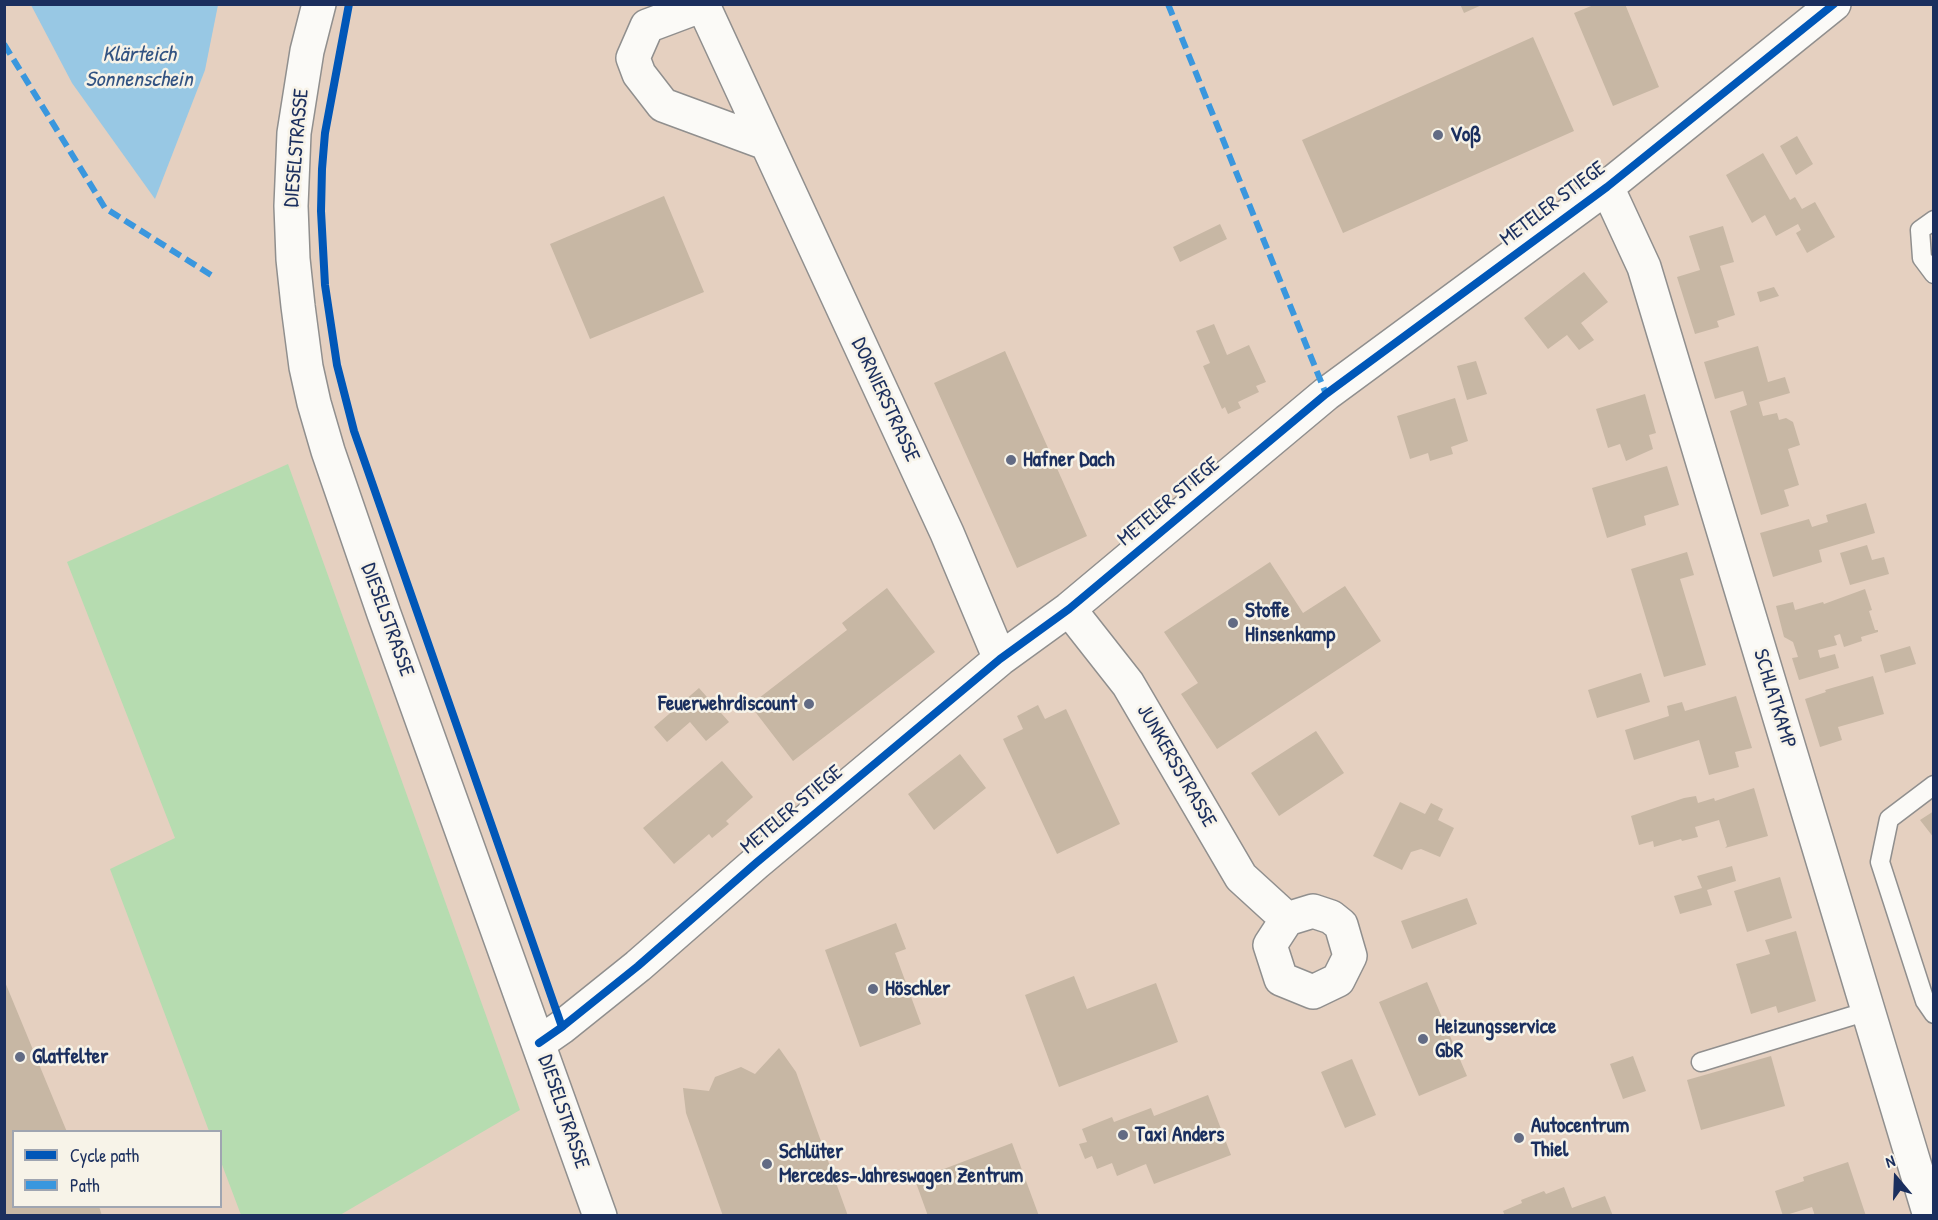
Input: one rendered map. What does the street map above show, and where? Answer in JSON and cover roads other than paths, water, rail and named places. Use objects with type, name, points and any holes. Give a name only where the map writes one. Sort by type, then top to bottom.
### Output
[{"type":"street","name":"DIESELSTRASSE","points":[[319,4],[307,51],[299,99],[292,168],[293,259],[306,367],[328,451],[350,517],[600,1215]]},
{"type":"street","name":"METELER STIEGE","points":[[539,1043],[638,966],[1000,659],[1069,609],[1326,394],[1607,187],[1834,4]]},
{"type":"street","name":"DORNIERSTRASSE","points":[[766,143],[663,105],[639,74],[633,58],[647,26],[704,5],[947,533],[1000,659]]},
{"type":"street","name":"SCHLATKAMP","points":[[1607,187],[1644,267],[1931,1214]]},
{"type":"street","name":"JUNKERSSTRASSE","points":[[1069,609],[1128,684],[1241,877],[1287,919]]},
{"type":"lane","points":[[1934,220],[1920,230],[1922,258],[1934,273]]},
{"type":"lane","points":[[1934,785],[1889,819],[1880,862],[1925,1001],[1934,1014]]},
{"type":"lane","points":[[1701,1062],[1868,1011]]},
{"type":"water","name":"Klärteich Sonnenschein","points":[[31,5],[218,5],[205,70],[155,199],[72,83]]},
{"type":"place","name":"Voß","points":[[1438,135]]},
{"type":"place","name":"Hafner Dach","points":[[1011,460]]},
{"type":"place","name":"Stoffe Hinsenkamp","points":[[1233,623]]},
{"type":"place","name":"Feuerwehrdiscount","points":[[809,704]]},
{"type":"place","name":"Höschler","points":[[873,989]]},
{"type":"place","name":"Heizungsservice GbR","points":[[1423,1039]]},
{"type":"place","name":"Glatfelter","points":[[20,1057]]},
{"type":"place","name":"Taxi Anders","points":[[1123,1135]]},
{"type":"place","name":"Autocentrum Thiel","points":[[1519,1138]]},
{"type":"place","name":"Schlüter Mercedes-Jahreswagen Zentrum","points":[[767,1164]]}]
